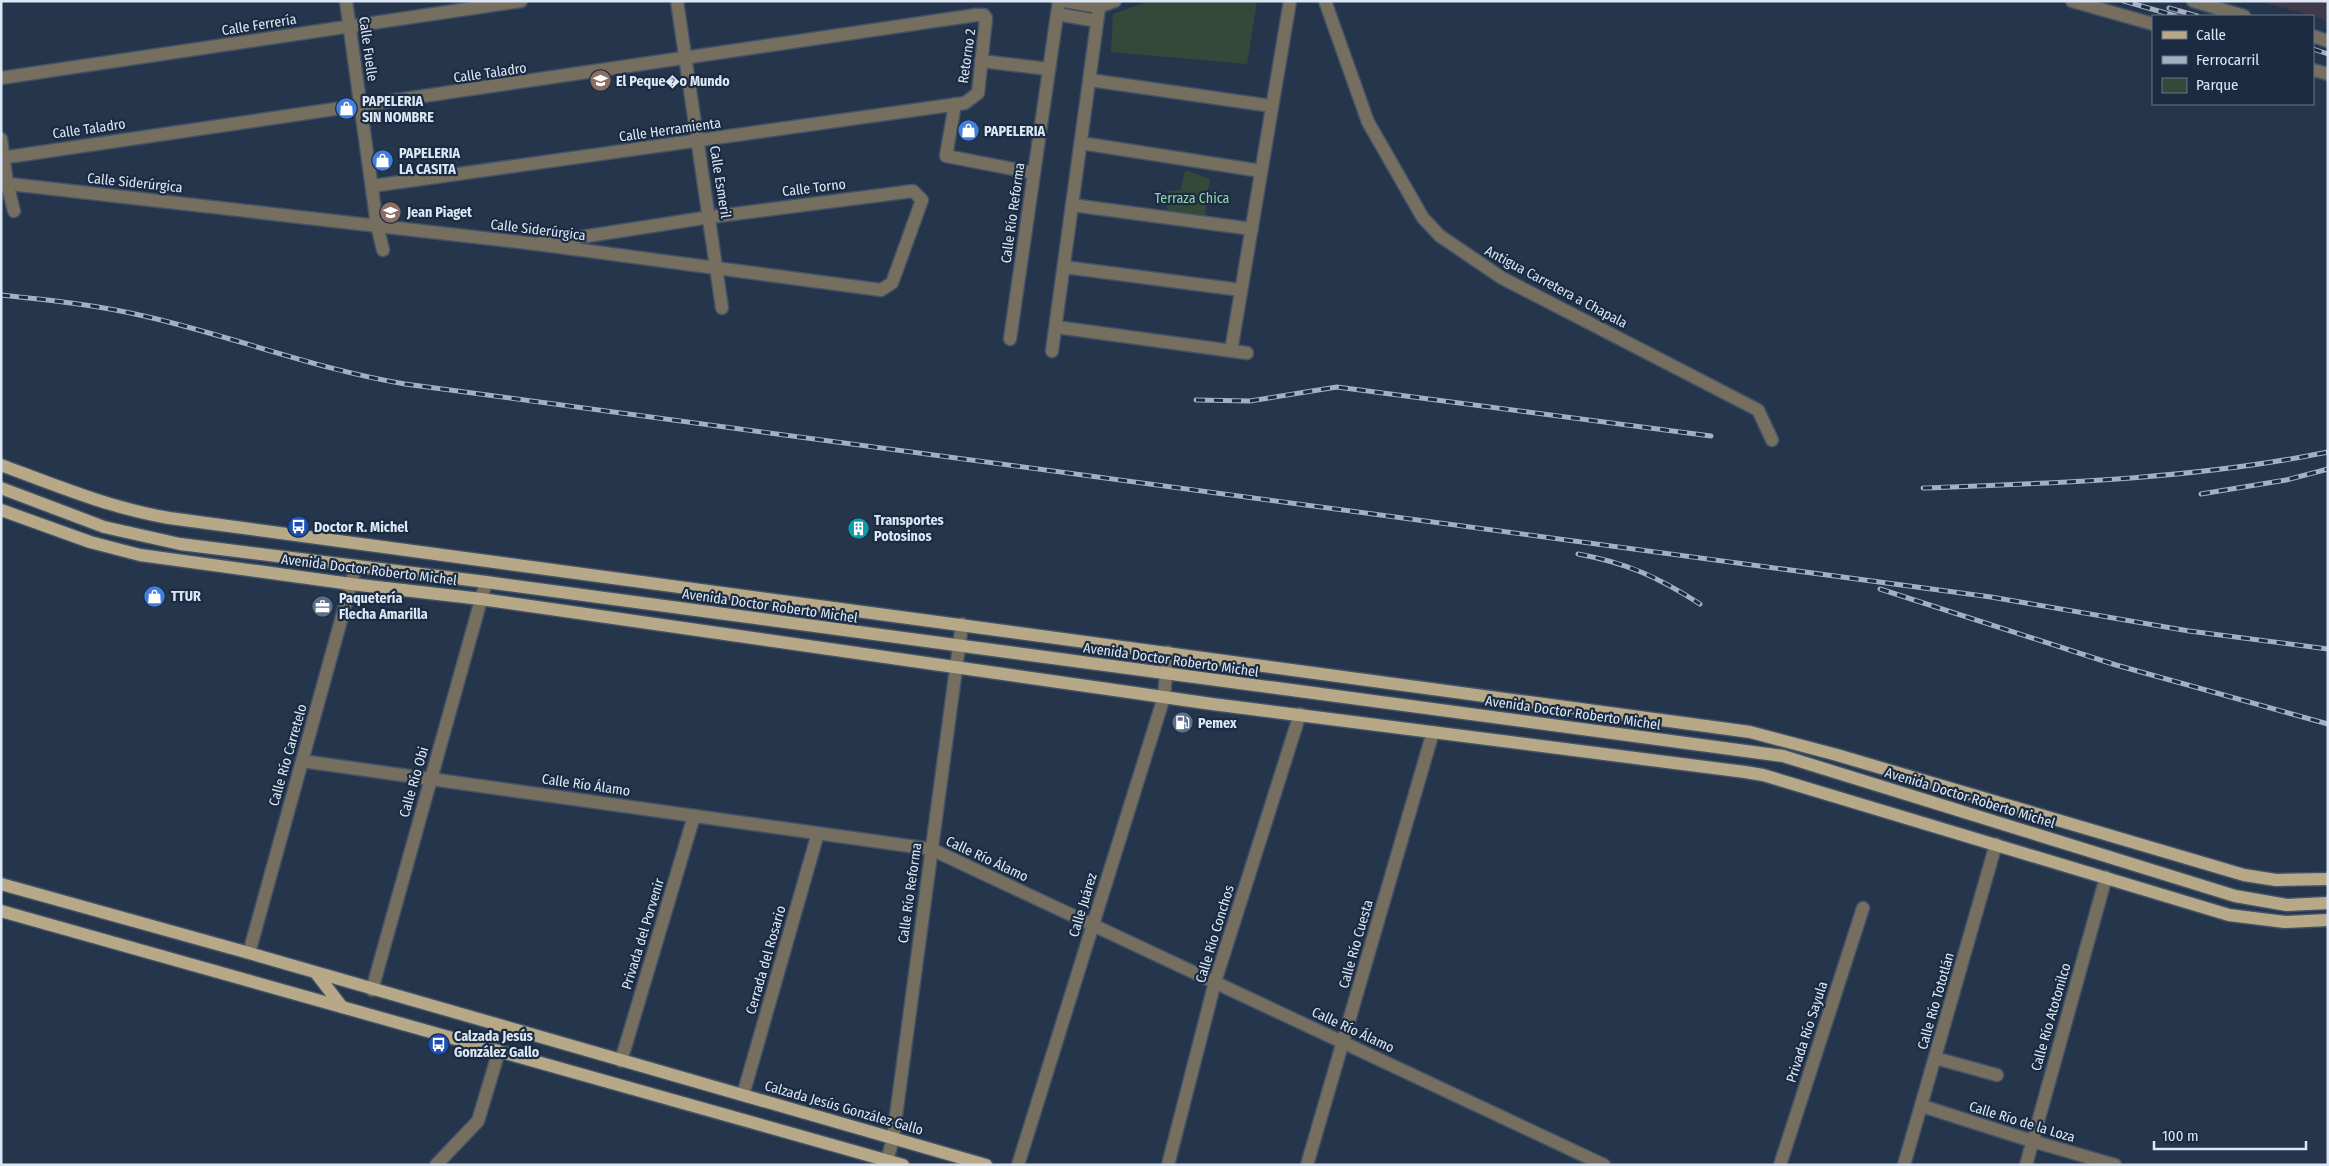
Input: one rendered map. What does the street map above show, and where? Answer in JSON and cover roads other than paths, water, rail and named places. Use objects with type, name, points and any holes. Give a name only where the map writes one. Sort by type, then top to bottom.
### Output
[{"type":"main road","name":"Avenida Doctor Roberto Michel","points":[[1,465],[109,505],[132,512],[169,518],[1750,732],[1837,754],[2244,875],[2276,880],[2328,879]]},
{"type":"main road","name":"Avenida Doctor Roberto Michel","points":[[1,488],[104,527],[166,540],[1783,756],[2235,896],[2287,905],[2328,903]]},
{"type":"main road","name":"Avenida Doctor Roberto Michel","points":[[1,510],[90,542],[140,555],[351,584],[481,599],[956,668],[1763,775],[2229,915],[2285,922],[2328,920]]},
{"type":"main road","points":[[1435,710],[1438,689]]},
{"type":"main road","points":[[1274,710],[1299,692]]},
{"type":"main road","points":[[1896,815],[1903,793]]},
{"type":"main road","points":[[2065,844],[2072,825]]},
{"type":"main road","name":"Calzada Jesús González Gallo","points":[[1,884],[249,953],[372,990],[986,1165]]},
{"type":"main road","points":[[1,911],[903,1165]]},
{"type":"main road","points":[[316,973],[342,1007]]},
{"type":"street","name":"Calle Fuelle","points":[[346,1],[382,250]]},
{"type":"street","name":"Calle Ferrería","points":[[1,78],[521,1]]},
{"type":"street","name":"Calle Esmeril","points":[[677,1],[718,269],[722,308]]},
{"type":"street","name":"Calle Río Reforma","points":[[1010,340],[1059,1]]},
{"type":"street","points":[[1064,1],[1099,4],[1115,1]]},
{"type":"street","points":[[1231,351],[1290,1]]},
{"type":"street","name":"Antigua Carretera a Chapala","points":[[1325,1],[1368,122],[1424,218],[1440,236],[1502,278],[1758,410],[1772,440]]},
{"type":"street","points":[[2072,1],[2152,24]]},
{"type":"street","points":[[2192,1],[2241,15]]},
{"type":"street","points":[[1052,351],[1099,4]]},
{"type":"street","points":[[1058,14],[1097,21]]},
{"type":"street","name":"Calle Taladro","points":[[2,158],[984,15]]},
{"type":"street","name":"Retorno 2","points":[[972,100],[978,93],[987,22],[984,15]]},
{"type":"street","points":[[2314,36],[2328,40]]},
{"type":"street","points":[[981,62],[1049,69]]},
{"type":"street","points":[[2314,70],[2328,74]]},
{"type":"street","points":[[1090,80],[1272,106]]},
{"type":"street","name":"Calle Herramienta","points":[[372,186],[698,141],[972,100]]},
{"type":"street","points":[[955,104],[946,156],[1034,173]]},
{"type":"street","points":[[1,139],[4,183],[14,212]]},
{"type":"street","points":[[1081,143],[1261,171]]},
{"type":"street","name":"Calle Siderúrgica","points":[[4,183],[536,244],[718,269],[885,289]]},
{"type":"street","name":"Calle Torno","points":[[536,244],[710,216],[913,191],[920,196],[922,204],[892,283],[885,289]]},
{"type":"street","points":[[1072,206],[1252,229]]},
{"type":"street","points":[[1064,267],[1241,290]]},
{"type":"street","points":[[1056,327],[1247,353]]},
{"type":"street","name":"Calle Río Carretelo","points":[[249,953],[356,566]]},
{"type":"street","name":"Calle Río Obi","points":[[372,990],[486,582]]},
{"type":"street","name":"Calle Río Reforma","points":[[887,1162],[892,1138],[962,624]]},
{"type":"street","name":"Calle Juárez","points":[[1018,1165],[1164,696],[1168,652]]},
{"type":"street","name":"Calle Río Conchos","points":[[1168,1165],[1214,982],[1300,714]]},
{"type":"street","name":"Calle Río Cuesta","points":[[1307,1165],[1433,732]]},
{"type":"street","name":"Calle Río Álamo","points":[[302,761],[931,849],[1604,1165]]},
{"type":"street","name":"Privada del Porvenir","points":[[621,1061],[694,816]]},
{"type":"street","name":"Cerrada del Rosario","points":[[743,1095],[818,833]]},
{"type":"street","name":"Calle Río Tototlán","points":[[1904,1165],[1996,844]]},
{"type":"street","name":"Calle Río Atotonilco","points":[[2026,1165],[2106,878]]},
{"type":"street","name":"Privada Río Sayula","points":[[1780,1165],[1863,908]]},
{"type":"street","points":[[436,1165],[478,1121],[499,1051]]},
{"type":"street","points":[[1935,1058],[1997,1075]]},
{"type":"street","name":"Calle Río de la Loza","points":[[1922,1106],[2032,1142],[2115,1165]]},
{"type":"railway","points":[[2124,1],[2173,15]]},
{"type":"railway","points":[[2169,8],[2194,15]]},
{"type":"railway","points":[[2314,49],[2328,54]]},
{"type":"railway","points":[[1,295],[126,312],[177,324],[339,370],[405,384],[1991,597],[2189,631],[2328,649]]},
{"type":"railway","points":[[1196,400],[1250,401],[1337,387],[1711,436]]},
{"type":"railway","points":[[1923,488],[2076,482],[2177,474],[2278,461],[2328,452]]},
{"type":"railway","points":[[2201,494],[2286,480],[2328,469]]},
{"type":"railway","points":[[1578,554],[1612,562],[1642,572],[1700,604]]},
{"type":"railway","points":[[1880,589],[2116,665],[2328,724]]},
{"type":"place","name":"El Peque�o Mundo","points":[[600,81]]},
{"type":"place","name":"PAPELERIA SIN NOMBRE","points":[[346,109]]},
{"type":"place","name":"PAPELERIA","points":[[968,131]]},
{"type":"place","name":"PAPELERIA LA CASITA","points":[[383,161]]},
{"type":"place","name":"Jean Piaget","points":[[391,212]]},
{"type":"place","name":"Doctor R. Michel","points":[[298,527]]},
{"type":"place","name":"Transportes Potosinos","points":[[858,528]]},
{"type":"place","name":"TTUR","points":[[155,596]]},
{"type":"place","name":"Paquetería Flecha Amarilla","points":[[323,606]]},
{"type":"place","name":"Pemex","points":[[1182,723]]},
{"type":"place","name":"Calzada Jesús González Gallo","points":[[438,1044]]},
{"type":"park label","name":"Terraza Chica","points":[[1192,198]]}]
